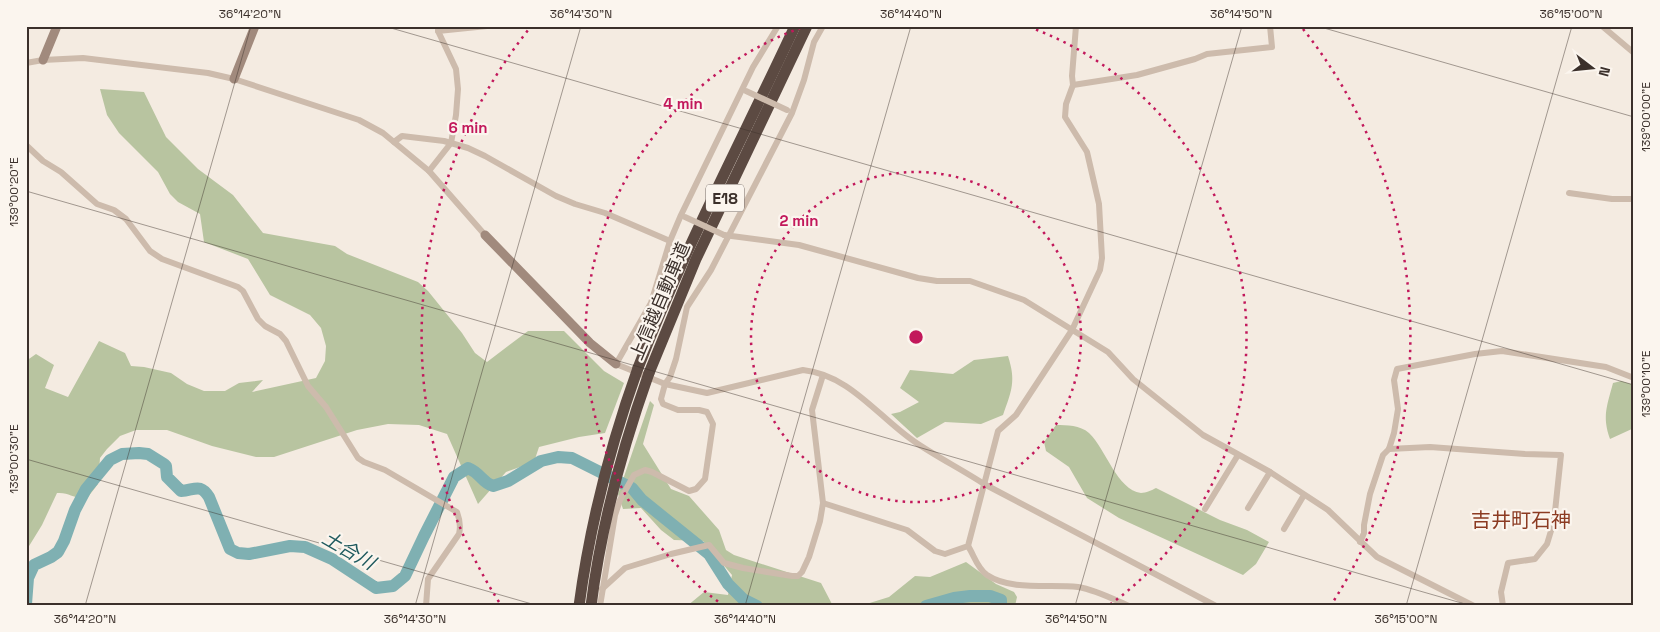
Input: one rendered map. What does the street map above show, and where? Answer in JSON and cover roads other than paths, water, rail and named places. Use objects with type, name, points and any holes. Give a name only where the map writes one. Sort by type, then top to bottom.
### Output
[{"type":"highway","name":"上信越自動車道","points":[[590,606],[601,543],[616,476],[643,371],[678,271],[795,26]]},
{"type":"highway","name":"上信越自動車道","points":[[579,606],[589,541],[614,439],[643,371],[807,26]]},
{"type":"street","points":[[43,60],[56,26]]},
{"type":"street","points":[[234,79],[255,26]]},
{"type":"street","points":[[429,170],[451,143],[458,89],[456,69],[438,29],[487,26]]},
{"type":"street","points":[[616,364],[651,303],[670,241],[778,26]]},
{"type":"street","points":[[600,606],[615,515],[620,500],[634,476],[645,470],[689,491],[696,489],[704,479],[713,424],[707,412],[678,410],[664,404],[661,399],[664,384],[670,377],[676,359],[687,307],[711,270],[790,112],[804,80],[814,42],[823,26]]},
{"type":"street","points":[[1076,26],[1073,86],[1066,104],[1065,118],[1087,152],[1099,204],[1102,258],[1100,270],[1072,330],[1016,415],[998,431],[968,546],[986,575],[1018,585],[1079,587],[1129,606]]},
{"type":"street","points":[[1073,86],[1137,76],[1206,54],[1272,47],[1270,26]]},
{"type":"street","points":[[1602,26],[1634,53]]},
{"type":"street","points":[[26,62],[84,58],[208,73],[234,79],[359,120],[394,142],[429,170],[484,235],[590,343],[616,364],[664,384],[707,393],[803,370],[833,378],[852,389],[885,418],[938,457],[959,467],[984,484],[1216,606]]},
{"type":"street","points":[[744,91],[790,112]]},
{"type":"street","points":[[394,142],[402,136],[451,143],[485,156],[532,183],[575,204],[605,213],[670,241]]},
{"type":"street","points":[[26,145],[61,172],[97,204],[114,210],[126,219],[150,251],[162,259],[238,287],[244,291],[258,319],[265,326],[280,334],[286,341],[308,386],[326,407],[358,458],[385,470],[457,512],[461,528],[459,534],[428,579],[426,606]]},
{"type":"street","points":[[1569,193],[1612,199],[1634,199]]},
{"type":"street","points":[[683,216],[727,235],[800,245],[918,278],[938,281],[970,281],[1024,300],[1108,352],[1133,379],[1203,435],[1270,472],[1328,510],[1377,557],[1474,606]]},
{"type":"street","points":[[1360,542],[1364,533],[1370,494],[1383,454],[1389,449],[1394,433],[1398,409],[1394,380],[1397,368],[1502,351],[1606,367],[1634,378]]},
{"type":"street","points":[[602,589],[625,568],[709,545],[724,563],[743,568],[798,576],[809,557],[820,521],[823,502],[812,410],[823,375]]},
{"type":"street","points":[[1389,449],[1430,447],[1561,455],[1554,521],[1547,544],[1535,559],[1508,563],[1502,592],[1503,606]]},
{"type":"street","points":[[1205,508],[1238,455]]},
{"type":"street","points":[[1248,508],[1270,472]]},
{"type":"street","points":[[1284,529],[1304,495]]},
{"type":"street","points":[[823,502],[907,530],[935,551],[945,554],[968,546]]},
{"type":"waterway","name":"土合川","points":[[26,604],[28,578],[34,565],[58,552],[75,510],[86,489],[110,460],[122,454],[139,453],[148,454],[164,464],[167,477],[181,491],[197,488],[206,493],[230,549],[238,553],[249,554],[290,546],[305,547],[332,559],[376,588],[393,586],[405,576],[454,477],[468,468],[493,486],[508,481],[541,461],[558,457],[572,458],[632,488],[642,500],[709,554],[728,584],[743,599],[757,606]]},
{"type":"waterway","name":"土合川","points":[[926,606],[954,598],[970,596],[990,596],[1001,600],[1001,606]]},
{"type":"district","name":"吉井町石神","points":[[1521,520]]}]
